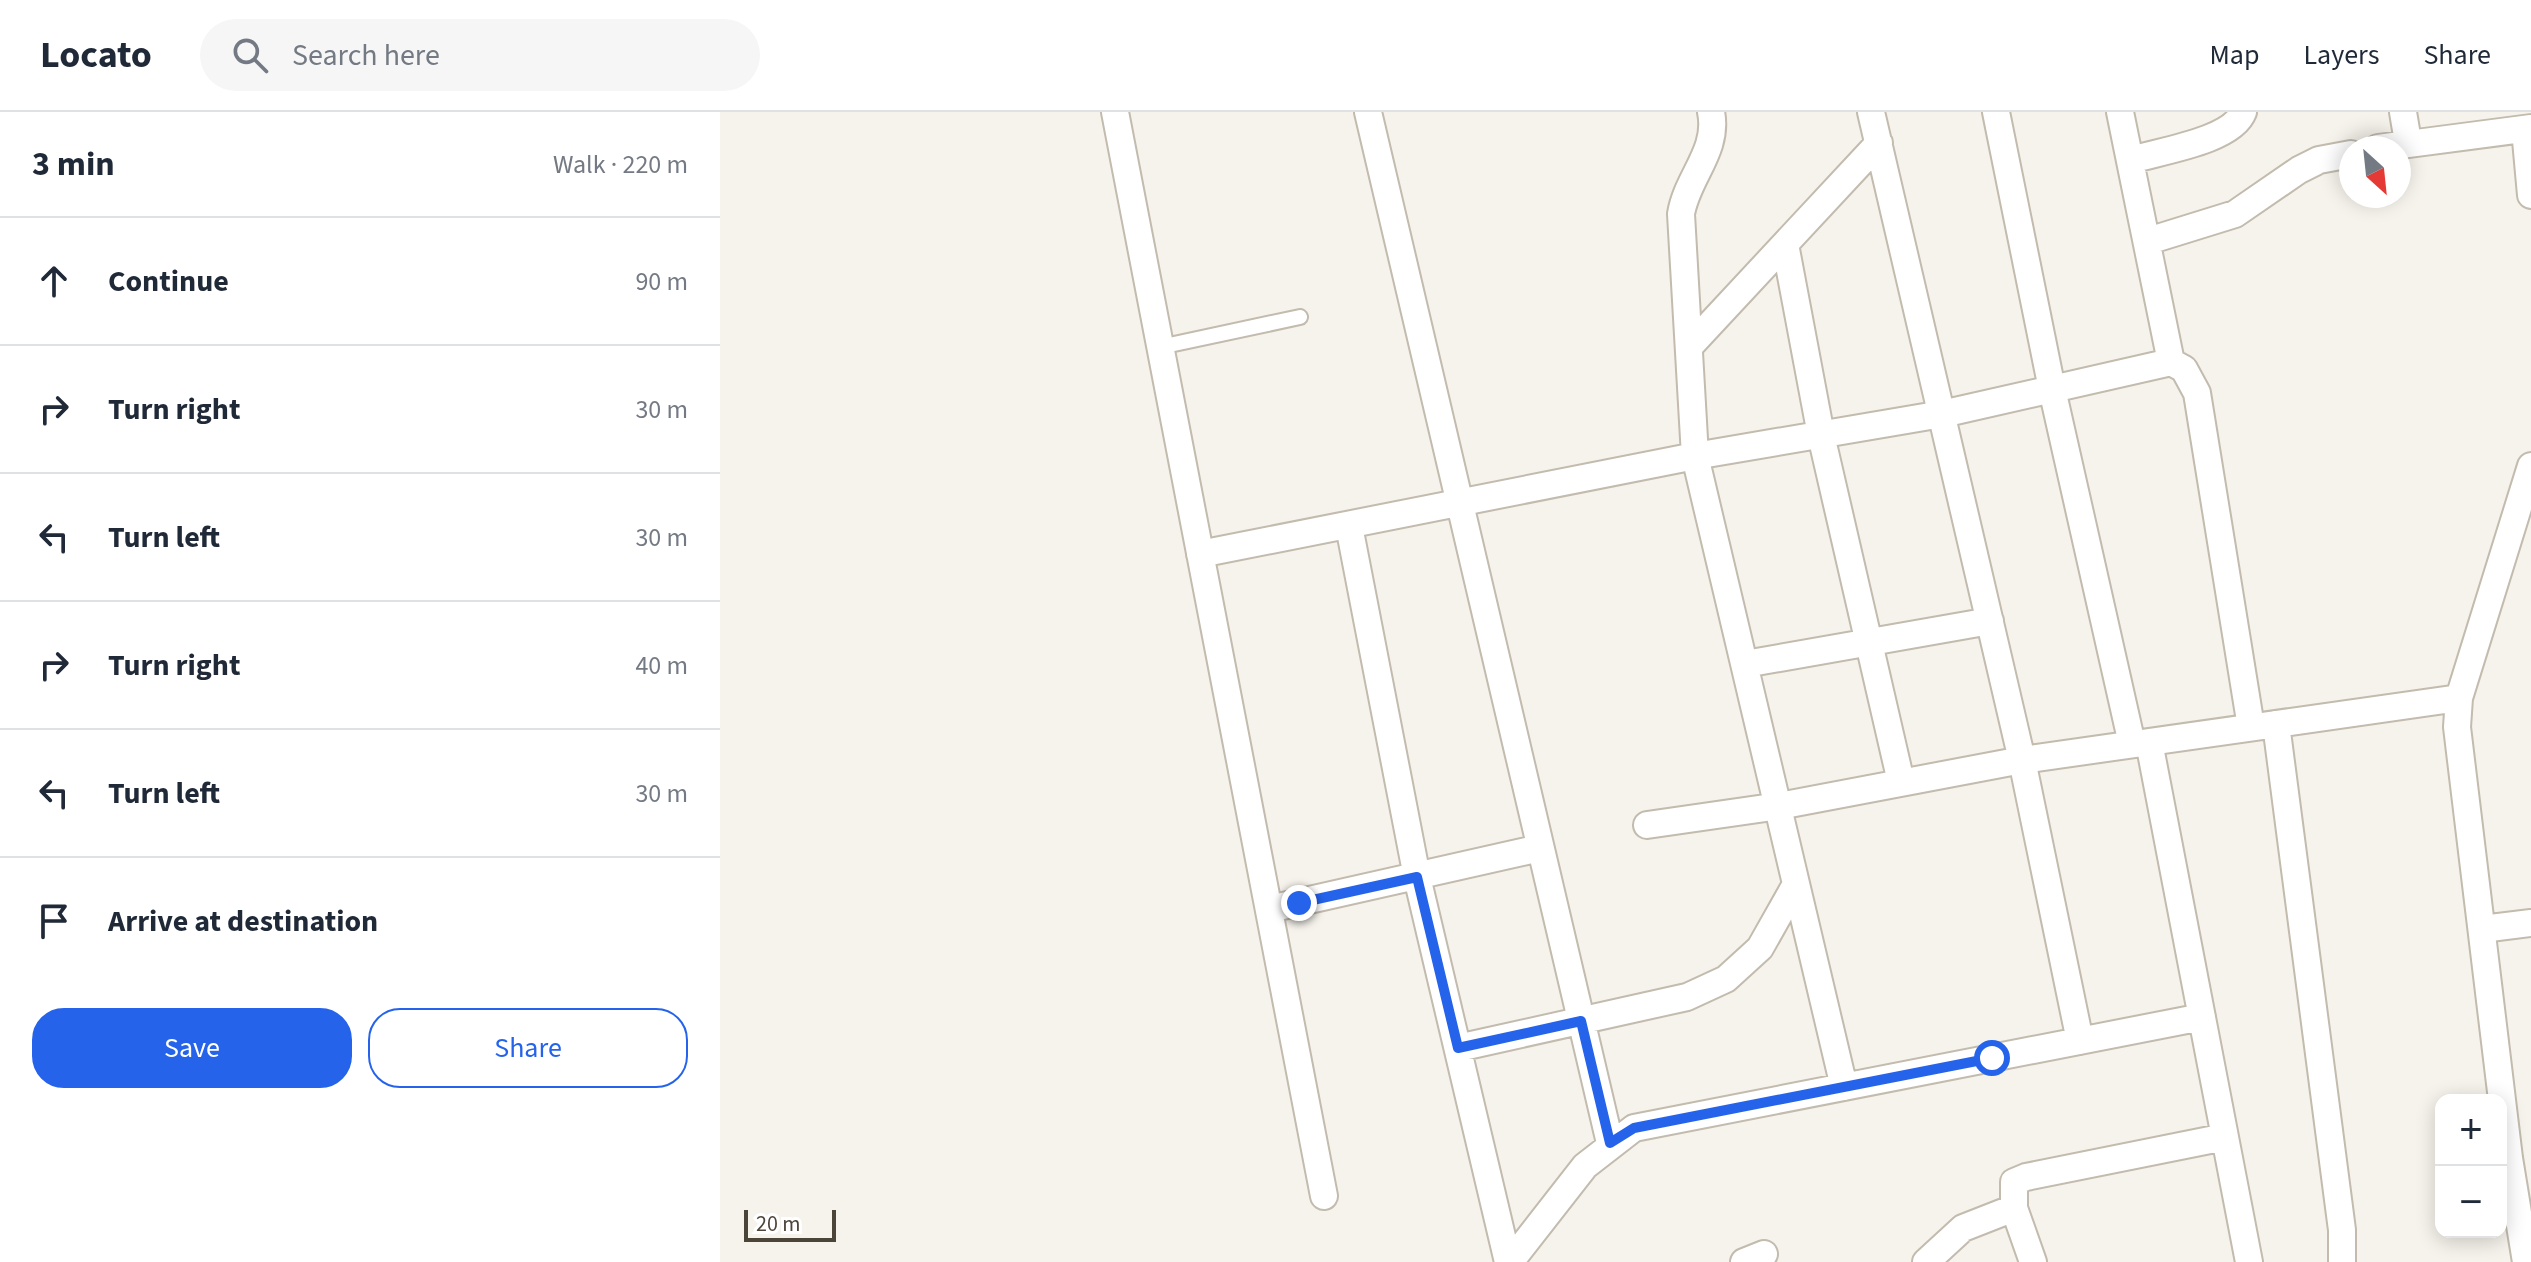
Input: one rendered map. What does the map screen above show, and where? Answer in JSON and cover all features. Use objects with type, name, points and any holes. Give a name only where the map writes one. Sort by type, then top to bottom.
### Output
[{"type":"street","points":[[1115,112],[1324,1196]]},
{"type":"street","points":[[1368,112],[1610,1143]]},
{"type":"street","points":[[1711,112],[1714,125],[1710,148],[1684,194],[1681,214],[1695,456],[1844,1087]]},
{"type":"street","points":[[1871,112],[2022,760],[2080,1041]]},
{"type":"street","points":[[1996,112],[2052,389],[2141,743],[2202,1017],[2249,1262]]},
{"type":"street","points":[[2120,112],[2171,362]]},
{"type":"street","points":[[2131,160],[2225,133],[2240,121],[2243,112]]},
{"type":"street","points":[[2403,112],[2407,136]]},
{"type":"street","points":[[2411,142],[2528,128],[2531,195]]},
{"type":"street","points":[[1689,347],[1879,143]]},
{"type":"street","points":[[2148,241],[2235,214],[2299,170],[2319,160],[2339,156]]},
{"type":"street","points":[[1785,244],[1821,435],[1901,782]]},
{"type":"street","points":[[1200,554],[1695,456],[1942,414],[2171,362],[2184,369],[2197,393],[2264,726],[2342,1230],[2342,1262]]},
{"type":"street","points":[[2526,1262],[2509,1158],[2457,727],[2459,698],[2531,466]]},
{"type":"street","points":[[1349,526],[1417,877],[1509,1262]]},
{"type":"street","points":[[1745,664],[1990,621]]},
{"type":"street","points":[[1647,825],[1779,806],[2022,760],[2459,698]]},
{"type":"street","points":[[1269,909],[1540,848]]},
{"type":"street","points":[[1458,1048],[1687,997],[1726,979],[1760,948],[1795,886]]},
{"type":"street","points":[[2482,929],[2531,923]]},
{"type":"street","points":[[1509,1262],[1585,1166],[1610,1143],[1634,1128],[2202,1017]]},
{"type":"street","points":[[2033,1262],[2014,1208],[2014,1182],[2225,1137]]},
{"type":"street","points":[[1926,1262],[1963,1228],[2014,1208]]},
{"type":"lane","points":[[1160,347],[1300,317]]},
{"type":"route","points":[[1299,903],[1417,877],[1458,1048],[1581,1021],[1610,1143],[1634,1128],[1992,1058]]}]
